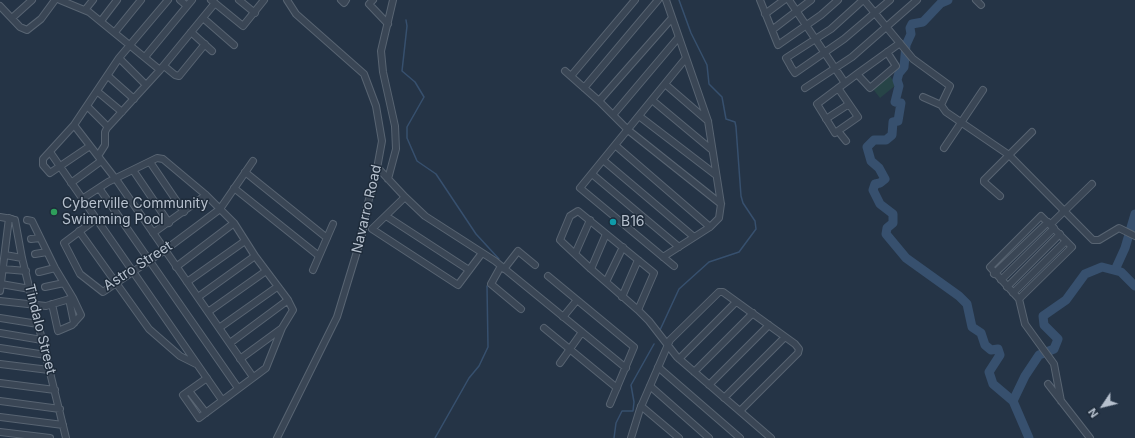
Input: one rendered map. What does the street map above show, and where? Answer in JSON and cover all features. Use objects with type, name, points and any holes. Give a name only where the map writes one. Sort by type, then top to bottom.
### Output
[{"type":"street","points":[[5,0],[0,5],[20,27],[27,30],[41,19],[55,0]]},
{"type":"street","points":[[12,18],[32,0]]},
{"type":"street","points":[[85,10],[93,0]]},
{"type":"street","points":[[101,21],[117,0]]},
{"type":"street","points":[[115,32],[141,0]]},
{"type":"street","points":[[90,146],[50,173],[43,165],[43,159],[74,125],[98,92],[119,58],[168,0]]},
{"type":"street","points":[[180,0],[186,6]]},
{"type":"street","points":[[145,57],[192,0]]},
{"type":"street","points":[[239,0],[254,13]]},
{"type":"street","points":[[71,183],[99,159],[105,145],[105,131],[108,126],[162,68],[202,18],[213,1],[243,26],[264,0]]},
{"type":"street","name":"Navarro Road","points":[[280,437],[337,317],[362,235],[366,210],[382,141],[376,106],[364,74],[296,14],[287,0]]},
{"type":"street","points":[[341,0],[344,3],[346,0]]},
{"type":"street","points":[[373,0],[369,4],[388,24]]},
{"type":"street","points":[[388,179],[396,149],[396,138],[393,111],[381,61],[381,51],[393,0]]},
{"type":"street","points":[[571,76],[635,0]]},
{"type":"street","points":[[584,88],[658,0]]},
{"type":"street","points":[[663,257],[710,227],[719,218],[720,204],[708,121],[666,0]]},
{"type":"street","points":[[760,0],[778,45],[838,0]]},
{"type":"street","points":[[765,14],[784,0]]},
{"type":"street","points":[[789,0],[845,83]]},
{"type":"street","points":[[772,30],[811,0]]},
{"type":"street","points":[[890,0],[875,13],[825,53],[795,73],[786,58],[831,29],[864,0],[875,13],[887,26],[913,59],[950,86],[941,105]]},
{"type":"street","points":[[805,88],[852,57],[917,0]]},
{"type":"street","points":[[64,1],[85,10],[101,21],[145,57],[175,75],[179,76],[204,44]]},
{"type":"street","points":[[202,18],[234,44]]},
{"type":"street","points":[[600,101],[672,18]]},
{"type":"street","points":[[191,32],[212,51]]},
{"type":"street","points":[[613,115],[678,38]]},
{"type":"street","points":[[838,88],[858,116],[835,133],[817,104],[838,88],[887,52],[902,45]]},
{"type":"street","points":[[857,74],[870,88],[896,66],[887,52]]},
{"type":"street","points":[[119,58],[146,85]]},
{"type":"street","points":[[674,266],[580,188],[686,58]]},
{"type":"street","points":[[565,71],[600,101],[628,130],[720,204]]},
{"type":"street","points":[[108,76],[134,99]]},
{"type":"street","points":[[665,84],[708,121]]},
{"type":"street","points":[[944,148],[983,90]]},
{"type":"street","points":[[98,92],[122,112]]},
{"type":"street","points":[[922,97],[941,105],[946,112],[1009,155],[1093,240],[1099,240],[1119,228],[1135,236]]},
{"type":"street","points":[[652,100],[712,150]]},
{"type":"street","points":[[826,119],[849,104]]},
{"type":"street","points":[[87,106],[108,126]]},
{"type":"street","points":[[639,116],[716,175]]},
{"type":"street","points":[[74,125],[116,179],[253,377]]},
{"type":"street","points":[[838,131],[846,141]]},
{"type":"street","points":[[1000,196],[984,182],[984,180],[1032,132]]},
{"type":"street","points":[[615,145],[710,227]]},
{"type":"street","points":[[50,152],[222,400]]},
{"type":"street","points":[[82,199],[99,188],[157,158],[163,159],[206,195],[234,223],[255,256],[288,300],[294,310],[282,328],[266,368],[206,413],[190,391],[207,378]]},
{"type":"street","points":[[603,160],[694,237]]},
{"type":"street","name":"Astro Street","points":[[96,219],[64,242],[80,274],[101,292],[105,291],[150,261],[220,209],[253,161]]},
{"type":"street","points":[[150,162],[184,212]]},
{"type":"street","points":[[377,167],[405,197],[435,223],[503,267],[626,368]]},
{"type":"street","points":[[133,170],[169,223]]},
{"type":"street","points":[[245,172],[327,238]]},
{"type":"street","points":[[592,174],[679,247]]},
{"type":"street","points":[[1001,280],[1064,211],[1092,184]]},
{"type":"street","points":[[99,188],[238,388]]},
{"type":"street","points":[[234,188],[319,256]]},
{"type":"street","points":[[153,233],[206,195]]},
{"type":"street","points":[[405,197],[372,230],[458,285],[482,253]]},
{"type":"street","points":[[638,310],[654,273],[578,211],[570,216],[560,240],[638,310],[649,321],[679,359],[771,438]]},
{"type":"street","points":[[386,216],[470,270]]},
{"type":"street","points":[[0,217],[15,219],[5,255],[0,291]]},
{"type":"street","name":"Tindalo Street","points":[[15,219],[22,258],[66,438]]},
{"type":"street","points":[[27,220],[32,220],[71,298],[74,323],[58,331],[52,304]]},
{"type":"street","points":[[575,254],[590,220]]},
{"type":"street","points":[[176,267],[234,223]]},
{"type":"street","points":[[313,270],[333,224]]},
{"type":"street","points":[[1019,299],[1071,248],[1071,246],[1051,225]]},
{"type":"street","points":[[1051,225],[994,274],[1019,299],[1025,324],[1047,353],[1057,372],[1061,401]]},
{"type":"street","points":[[79,231],[149,330],[180,356],[198,365]]},
{"type":"street","points":[[591,269],[606,234]]},
{"type":"street","points":[[1007,287],[1060,234]]},
{"type":"street","points":[[31,239],[40,238]]},
{"type":"street","points":[[187,282],[245,241]]},
{"type":"street","points":[[1013,293],[1066,241]]},
{"type":"street","points":[[606,282],[623,247]]},
{"type":"street","points":[[521,309],[491,284],[503,267],[518,251],[535,264]]},
{"type":"street","points":[[34,254],[47,252]]},
{"type":"street","points":[[5,255],[22,258]]},
{"type":"street","points":[[198,297],[255,256]]},
{"type":"street","points":[[622,297],[638,260]]},
{"type":"street","points":[[39,272],[55,268]]},
{"type":"street","points":[[3,269],[26,272]]},
{"type":"street","points":[[208,312],[266,271]]},
{"type":"street","points":[[548,276],[634,347],[610,404]]},
{"type":"street","points":[[45,287],[64,283]]},
{"type":"street","points":[[1,284],[30,289]]},
{"type":"street","points":[[219,328],[277,287]]},
{"type":"street","points":[[631,438],[642,406],[670,340],[719,292],[723,292],[798,346],[798,353],[740,411]]},
{"type":"street","points":[[0,301],[33,305],[52,304],[71,298]]},
{"type":"street","points":[[230,343],[288,300]]},
{"type":"street","points":[[563,317],[577,300]]},
{"type":"street","points":[[679,359],[736,302]]},
{"type":"street","points":[[694,372],[753,313]]},
{"type":"street","points":[[0,318],[38,324]]},
{"type":"street","points":[[709,385],[769,325]]},
{"type":"street","points":[[240,359],[282,328]]},
{"type":"street","points":[[544,328],[617,388]]},
{"type":"street","points":[[560,363],[582,332]]},
{"type":"street","points":[[0,333],[42,340]]},
{"type":"street","points":[[724,398],[785,337]]},
{"type":"street","points":[[0,348],[46,355]]},
{"type":"street","points":[[0,364],[49,370]]},
{"type":"street","points":[[658,367],[740,438]]},
{"type":"street","points":[[0,383],[55,390]]},
{"type":"street","points":[[1048,384],[1090,438]]},
{"type":"street","points":[[650,386],[709,438]]},
{"type":"street","points":[[0,401],[60,409]]},
{"type":"street","points":[[642,406],[679,438]]},
{"type":"street","points":[[0,417],[63,425]]},
{"type":"street","points":[[0,432],[50,438]]},
{"type":"green space","points":[[890,76],[896,85],[880,98],[873,89]]},
{"type":"waterway","points":[[660,330],[679,289],[709,262],[739,252],[756,229],[755,221],[743,203],[741,196],[735,122],[726,119],[722,97],[709,84],[707,65],[691,33],[679,0]]},
{"type":"waterway","points":[[948,0],[941,3],[923,22],[912,24],[910,28],[911,34],[906,45],[904,67],[899,73],[897,80],[899,86],[895,102],[901,103],[898,121],[893,122],[892,135],[886,140],[874,140],[867,147],[871,161],[879,168],[885,179],[880,183],[875,184],[873,190],[880,204],[893,214],[893,223],[887,228],[886,234],[906,258],[959,296],[967,304],[972,327],[981,333],[985,345],[991,350],[998,349],[1000,355],[989,372],[993,384],[1013,401]]},
{"type":"waterway","points":[[406,20],[407,26],[402,71],[415,82],[424,97],[407,127],[407,138],[417,161],[436,174],[476,234],[499,259]]},
{"type":"waterway","points":[[1115,270],[1125,248],[1135,214]]},
{"type":"waterway","points":[[1029,438],[1013,401],[1025,376],[1039,355],[1054,349],[1058,339],[1044,325],[1043,316],[1066,300],[1085,274],[1102,267],[1121,272],[1135,286]]},
{"type":"waterway","points":[[435,438],[469,378],[479,366],[488,347],[487,286]]},
{"type":"waterway","points":[[614,438],[616,423],[622,411],[633,411],[634,402],[631,385],[654,344]]},
{"type":"place","name":"Cyberville Community Swimming Pool","points":[[54,212]]},
{"type":"place","name":"B16","points":[[613,222]]}]
